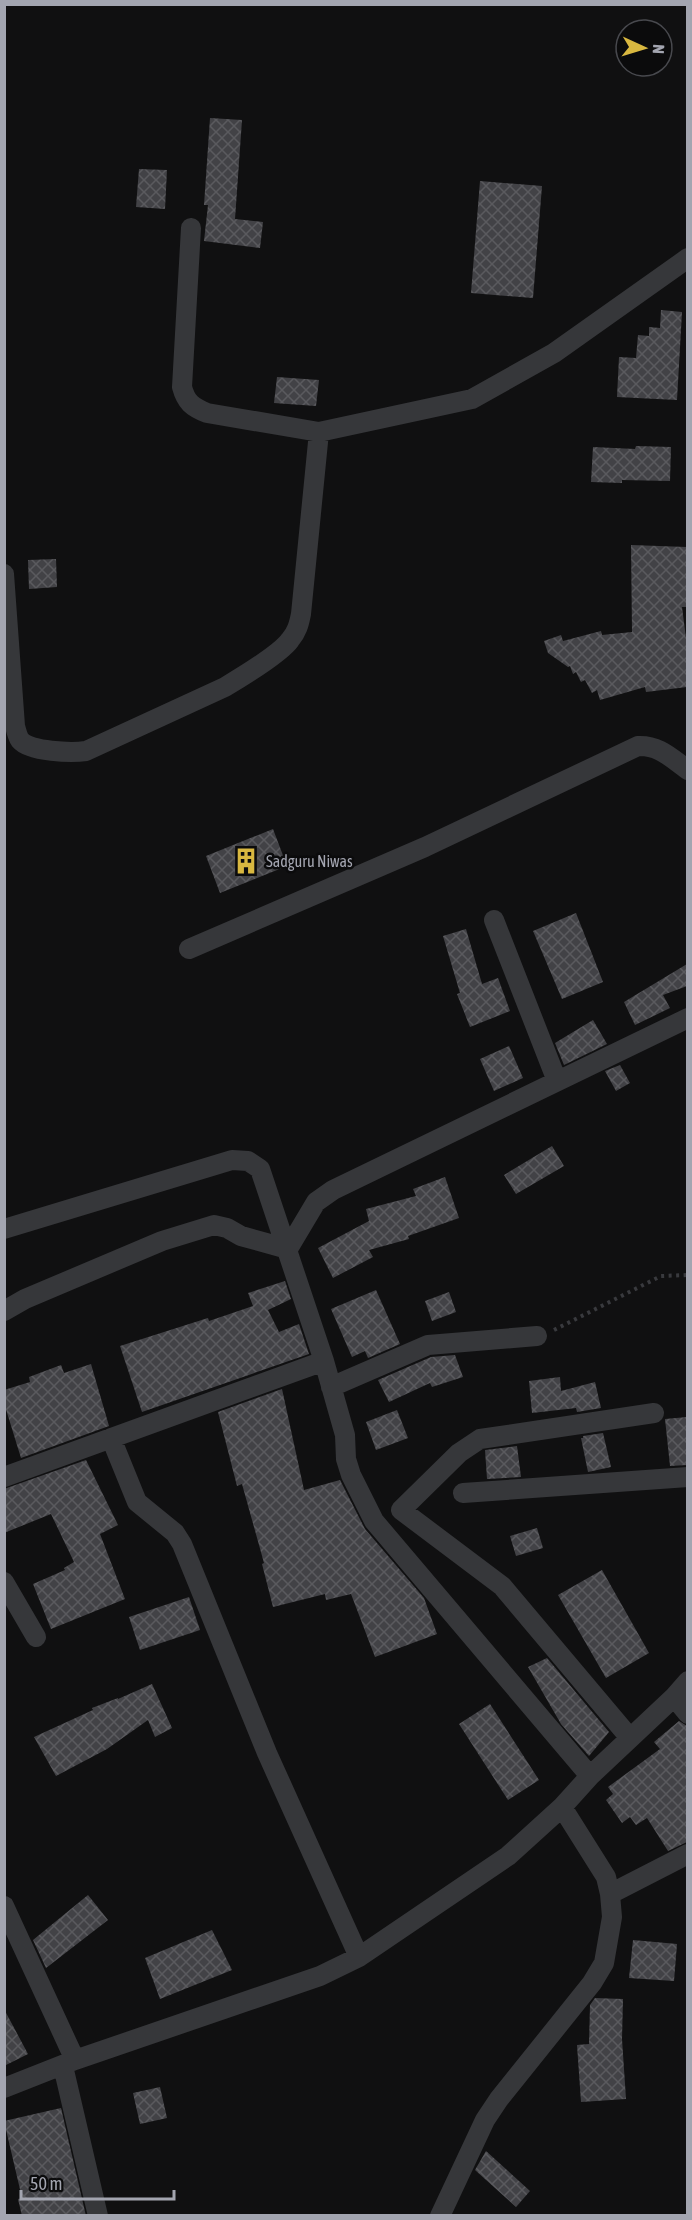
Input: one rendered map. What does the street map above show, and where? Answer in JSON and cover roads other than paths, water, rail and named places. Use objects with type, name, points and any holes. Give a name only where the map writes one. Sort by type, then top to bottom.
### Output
[{"type":"street","points":[[191,228],[182,387],[185,400],[194,408],[207,413],[319,432],[472,399],[554,353],[687,258]]},
{"type":"street","points":[[4,574],[15,726],[20,740],[31,746],[72,753],[86,751],[225,687],[289,642],[298,629],[301,614],[319,432]]},
{"type":"street","points":[[189,949],[425,847],[638,746],[650,746],[662,751],[687,770]]},
{"type":"street","points":[[494,920],[557,1081]]},
{"type":"street","points":[[288,1249],[316,1202],[333,1190],[687,1018]]},
{"type":"street","points":[[4,1229],[232,1160],[248,1161],[260,1169],[324,1361],[345,1435],[346,1459],[351,1475],[374,1521],[590,1776]]},
{"type":"street","points":[[4,1311],[26,1299],[162,1240],[214,1225],[227,1228],[241,1236],[288,1249]]},
{"type":"street","points":[[331,1387],[428,1345],[537,1336]]},
{"type":"street","points":[[4,1477],[324,1361]]},
{"type":"street","points":[[630,1738],[502,1586],[401,1510],[459,1454],[480,1439],[654,1413]]},
{"type":"street","points":[[111,1438],[137,1502],[175,1533],[182,1544],[267,1753],[359,1957]]},
{"type":"street","points":[[464,1493],[687,1477]]},
{"type":"street","points":[[4,1582],[36,1637]]},
{"type":"street","points":[[4,2088],[69,2063],[320,1976],[359,1957],[508,1856],[562,1807],[590,1776],[674,1697],[687,1681]]},
{"type":"street","points":[[674,1697],[687,1714]]},
{"type":"street","points":[[440,2216],[485,2120],[498,2099],[592,1983],[604,1963],[612,1917],[606,1877],[562,1807]]},
{"type":"street","points":[[610,1894],[687,1854]]},
{"type":"street","points":[[4,1906],[69,2063],[98,2216]]},
{"type":"place","name":"Sadguru Niwas","points":[[246,861]]}]
